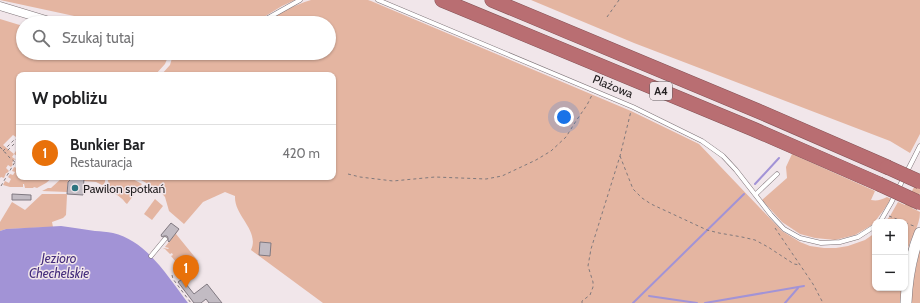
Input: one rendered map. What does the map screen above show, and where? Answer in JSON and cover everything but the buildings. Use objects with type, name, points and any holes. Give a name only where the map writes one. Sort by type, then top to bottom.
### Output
[{"type":"highway","name":"A4","points":[[442,0],[745,126],[920,203]]},
{"type":"highway","name":"A4","points":[[492,0],[758,111],[920,182]]},
{"type":"street","points":[[0,6],[33,16]]},
{"type":"street","points":[[906,303],[909,273],[919,235]]},
{"type":"lane","points":[[271,16],[300,0]]},
{"type":"lane","name":"Plażowa","points":[[378,0],[632,107],[702,141],[723,156],[784,229],[800,238],[821,243],[840,242],[858,237],[872,228]]},
{"type":"lane","points":[[882,219],[920,146]]},
{"type":"lane","points":[[756,194],[777,174]]},
{"type":"lane","points":[[151,256],[165,239]]},
{"type":"path","points":[[607,17],[619,0]]},
{"type":"path","points":[[348,174],[393,181],[435,177],[486,179],[502,176],[551,151],[566,137],[587,105],[594,91]]},
{"type":"path","points":[[582,303],[582,301],[590,295],[593,287],[588,266],[590,255],[620,156],[632,107]]},
{"type":"path","points":[[3,151],[15,139],[16,140]]},
{"type":"path","points":[[5,153],[16,142]]},
{"type":"path","points":[[0,147],[15,162],[1,186]]},
{"type":"path","points":[[620,156],[633,189],[651,204],[707,230],[754,240],[768,247],[794,264],[800,265]]},
{"type":"path","points":[[885,214],[897,219]]},
{"type":"path","points":[[775,219],[775,228],[824,303]]},
{"type":"path","points":[[908,225],[919,235]]},
{"type":"path","points":[[172,275],[173,279],[191,303]]},
{"type":"shaded area","points":[[0,0],[295,0],[266,16],[74,16]]},
{"type":"shaded area","points":[[311,0],[371,1],[631,111],[699,144],[782,231],[800,242],[810,246],[836,248],[848,246],[865,240],[872,235],[872,291],[902,291],[901,303],[323,303],[251,250],[253,243],[250,229],[238,210],[235,196],[225,192],[203,202],[184,224],[169,211],[165,197],[160,191],[141,180],[336,180],[336,72],[164,72],[170,65],[171,60],[336,60],[336,16],[275,16],[292,7]]},
{"type":"shaded area","points":[[531,0],[920,0],[920,134],[910,153],[890,141],[634,43]]},
{"type":"shaded area","points":[[0,19],[16,24],[16,60],[167,60],[158,72],[16,72],[16,137],[13,135],[3,145],[14,154],[12,157],[15,159],[11,167],[8,165],[6,168],[9,171],[6,173],[4,178],[0,178]]},
{"type":"shaded area","points":[[792,154],[875,191],[871,200],[879,200],[887,197],[891,199],[877,219],[872,219],[872,225],[855,235],[835,240],[815,238],[800,234],[782,222],[762,200],[787,178],[786,167]]},
{"type":"shaded area","points":[[14,167],[16,168],[16,180],[50,180],[37,188],[25,188],[24,184],[23,187],[10,187],[3,185],[5,181],[9,183],[11,179],[8,177],[10,174],[13,175],[15,172],[12,171]]},
{"type":"shaded area","points":[[920,177],[920,193],[912,208],[920,212],[920,217],[917,228],[908,247],[908,219],[888,219],[898,202],[905,205]]},
{"type":"shaded area","points":[[60,180],[69,180],[67,184],[67,192],[42,191],[51,188]]},
{"type":"shaded area","points":[[105,180],[105,182],[102,185],[96,182],[84,181]]},
{"type":"shaded area","points":[[135,180],[142,184],[127,204],[119,196],[110,192],[108,181]]},
{"type":"shaded area","points":[[42,194],[67,194],[66,215],[63,218],[52,222],[53,227],[6,229],[0,231],[0,222],[12,202],[25,210]]},
{"type":"shaded area","points":[[155,199],[163,206],[152,220],[144,214]]},
{"type":"shaded area","points":[[179,229],[176,234],[198,261],[187,271],[183,267],[181,268],[171,256],[173,255],[172,253],[170,254],[163,248],[169,248],[165,247]]},
{"type":"shaded area","points":[[920,251],[920,303],[912,303],[913,284]]},
{"type":"water","name":"Jezioro Chechelskie","points":[[61,226],[102,231],[125,237],[156,261],[188,303],[0,303],[0,231],[6,229]]},
{"type":"waterway","points":[[755,184],[779,158]]},
{"type":"waterway","points":[[633,303],[744,194]]},
{"type":"waterway","points":[[705,303],[804,286]]},
{"type":"waterway","points":[[785,303],[798,288]]},
{"type":"waterway","points":[[649,296],[697,303]]},
{"type":"place","name":"Pawilon spotkań","points":[[75,188]]},
{"type":"place","name":"Bunkier Bar","points":[[186,288]]}]
